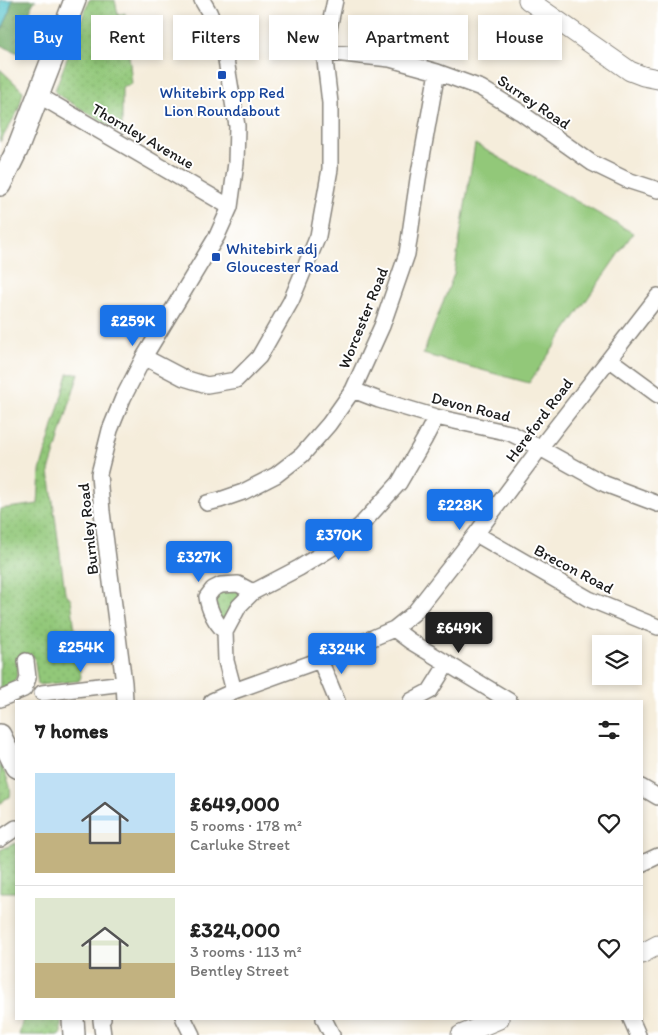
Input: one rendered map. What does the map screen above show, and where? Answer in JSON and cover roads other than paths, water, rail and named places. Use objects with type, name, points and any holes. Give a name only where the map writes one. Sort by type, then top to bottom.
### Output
[{"type":"highway","points":[[0,185],[17,150],[75,0]]},
{"type":"highway","points":[[0,735],[15,765]]},
{"type":"highway","points":[[73,1020],[74,1035]]},
{"type":"main road","points":[[528,0],[630,71],[658,79]]},
{"type":"main road","points":[[643,953],[658,946]]},
{"type":"main road","points":[[462,1035],[498,1020]]},
{"type":"street","points":[[332,15],[335,0]]},
{"type":"street","name":"Burnley Road","points":[[125,700],[99,474],[110,430],[123,398],[144,357],[217,236],[230,207],[236,163],[237,126],[224,48],[206,2]]},
{"type":"street","name":"Surrey Road","points":[[338,53],[390,59],[437,72],[481,88],[520,112],[592,163],[627,180],[658,190]]},
{"type":"street","points":[[144,357],[184,378],[207,384],[236,380],[259,357],[290,301],[318,236],[330,169],[330,103],[325,60]]},
{"type":"street","name":"Worcester Road","points":[[207,503],[243,492],[276,475],[302,455],[329,424],[353,390],[382,326],[407,254],[437,72]]},
{"type":"street","name":"Thornley Avenue","points":[[38,95],[230,207]]},
{"type":"street","name":"Hereford Road","points":[[214,700],[320,660],[394,629],[414,613],[658,296]]},
{"type":"street","points":[[609,359],[658,395]]},
{"type":"street","name":"Devon Road","points":[[353,390],[436,417],[510,433],[605,484],[658,504]]},
{"type":"street","points":[[234,691],[226,661],[225,632],[239,606],[253,592],[299,568],[338,544],[360,526],[399,483],[436,417]]},
{"type":"street","name":"Brecon Road","points":[[476,534],[589,600],[658,627]]},
{"type":"street","points":[[225,632],[208,608],[207,597],[221,585],[238,584],[253,592]]},
{"type":"street","points":[[394,629],[410,641],[507,700]]},
{"type":"street","points":[[320,660],[338,700]]},
{"type":"street","points":[[0,698],[24,689],[28,678],[26,661]]},
{"type":"street","points":[[413,700],[430,691],[447,664]]},
{"type":"street","points":[[49,695],[124,683]]},
{"type":"street","points":[[643,788],[658,797]]},
{"type":"street","points":[[0,839],[15,829]]},
{"type":"street","points":[[643,863],[658,856]]},
{"type":"street","points":[[101,1020],[103,1035]]},
{"type":"street","points":[[184,1020],[192,1035]]},
{"type":"street","points":[[324,1020],[332,1035]]},
{"type":"street","points":[[631,1020],[638,1035]]},
{"type":"water","points":[[0,0],[12,0],[8,16],[0,33]]},
{"type":"place","name":"Whitebirk opp Red Lion Roundabout","points":[[222,75]]},
{"type":"place","name":"Whitebirk adj Gloucester Road","points":[[216,257]]}]
